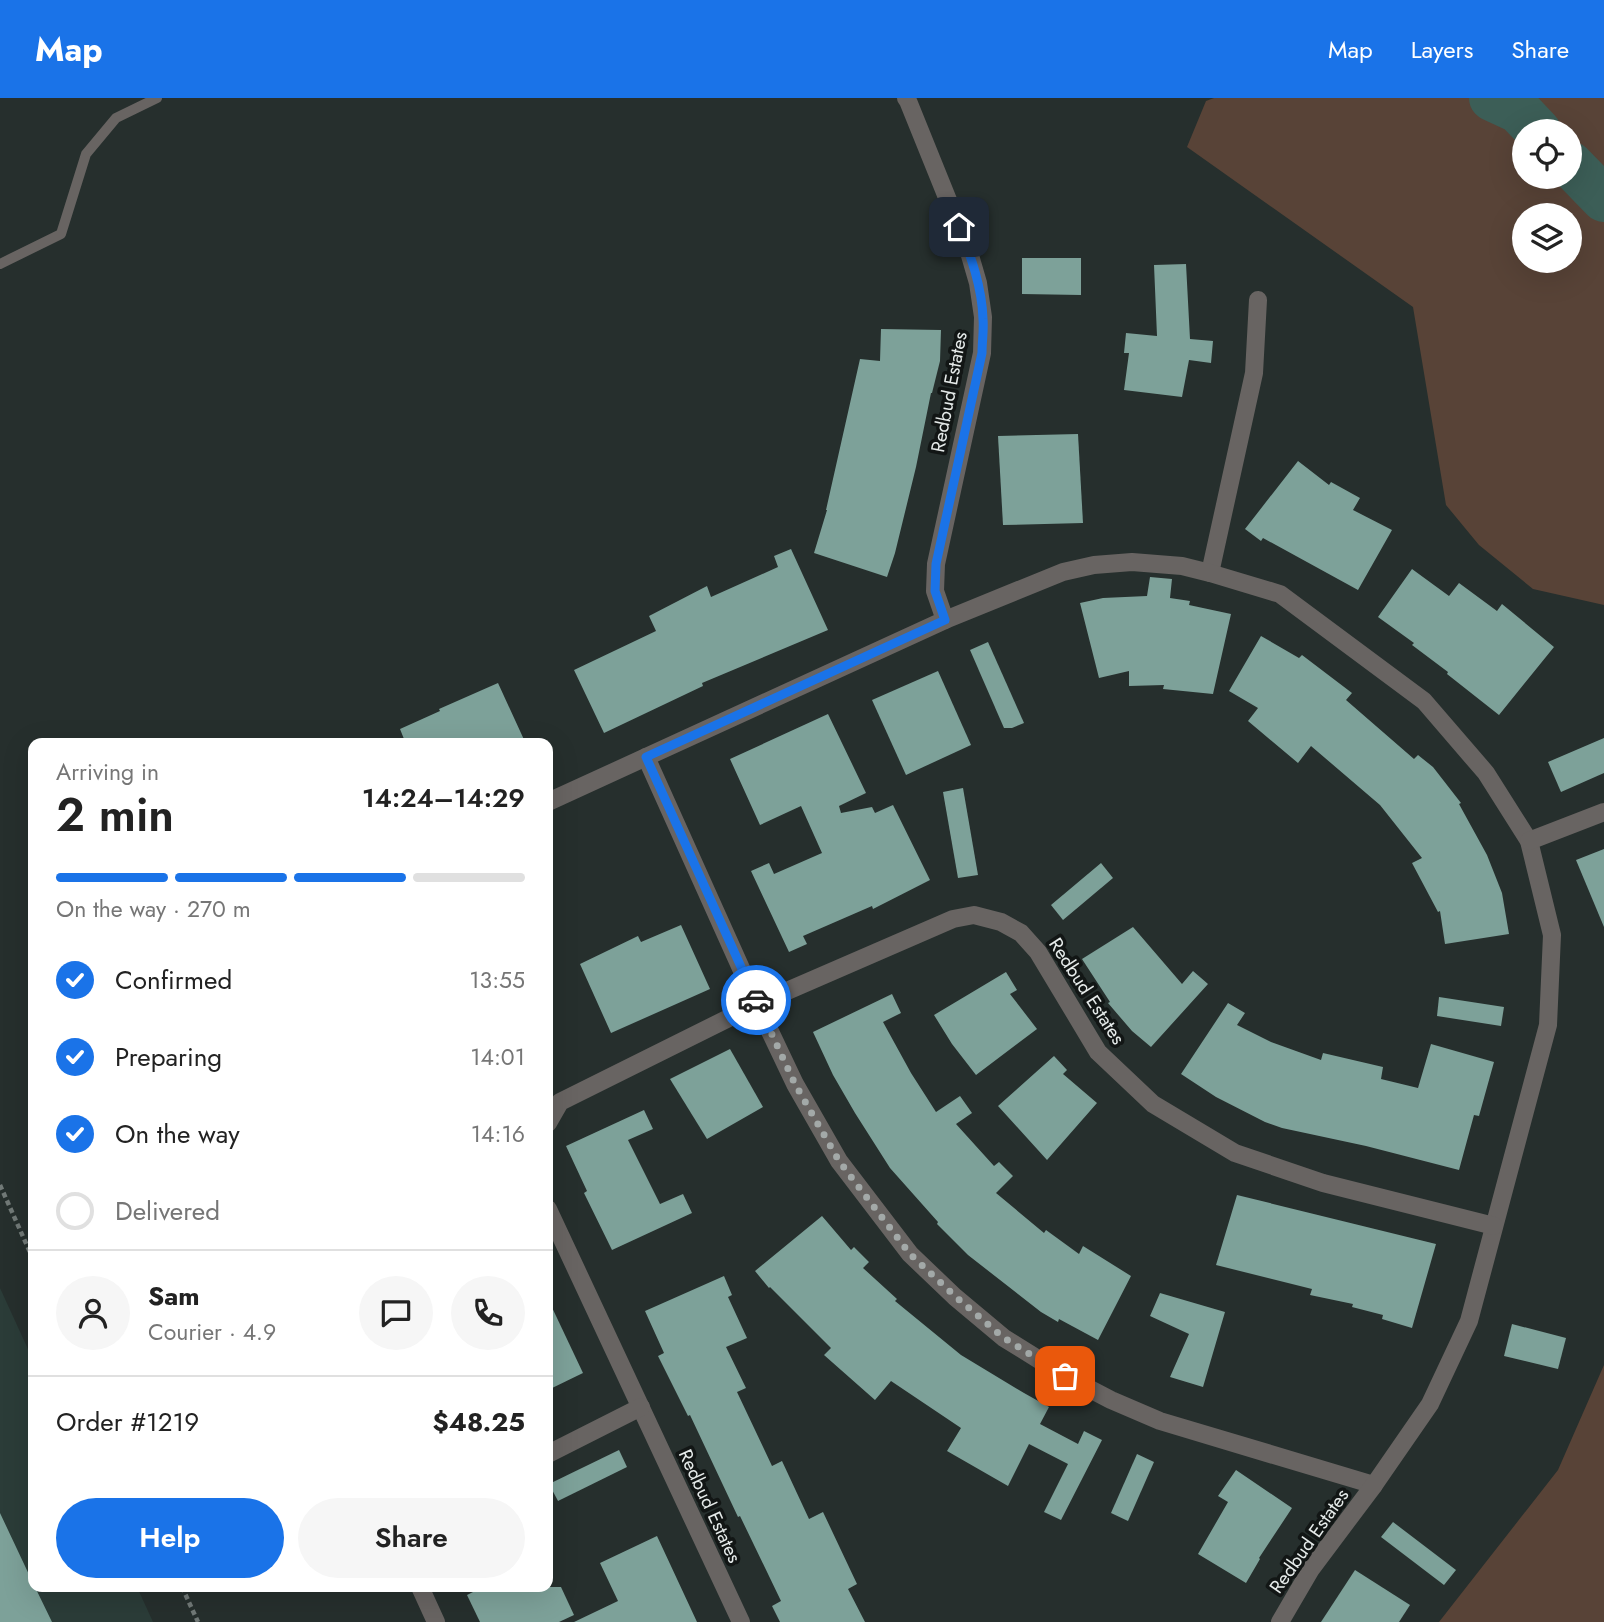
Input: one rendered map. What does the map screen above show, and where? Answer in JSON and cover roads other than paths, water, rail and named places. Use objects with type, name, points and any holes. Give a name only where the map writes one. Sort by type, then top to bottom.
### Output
[{"type":"street","name":"Redbud Estates","points":[[906,98],[969,252],[978,283],[983,317],[982,353],[936,564],[935,591],[945,620]]},
{"type":"street","points":[[1210,573],[1254,373],[1258,300]]},
{"type":"street","name":"Redbud Estates","points":[[553,800],[945,620],[1063,572],[1094,565],[1132,562],[1182,566],[1280,594],[1424,701],[1486,772],[1530,841],[1552,935],[1548,1025],[1469,1321],[1430,1404],[1311,1569],[1280,1622]]},
{"type":"street","name":"Redbud Estates","points":[[646,757],[795,1084],[839,1161],[910,1254],[1004,1338],[1065,1376],[1111,1400],[1160,1421],[1374,1485]]},
{"type":"street","points":[[1530,841],[1604,812]]},
{"type":"street","name":"Redbud Estates","points":[[553,1114],[560,1102],[757,1004],[953,919],[974,915],[1001,922],[1021,933],[1038,952],[1098,1052],[1153,1104],[1235,1153],[1323,1182],[1494,1226]]},
{"type":"street","name":"Redbud Estates","points":[[553,1220],[741,1622]]},
{"type":"street","points":[[553,1451],[640,1407]]},
{"type":"street","points":[[422,1592],[436,1622]]},
{"type":"lane","points":[[0,264],[61,234],[86,154],[116,118],[157,98]]},
{"type":"waterway","points":[[1492,98],[1518,110],[1527,119]]},
{"type":"waterway","points":[[1582,176],[1604,199]]}]
